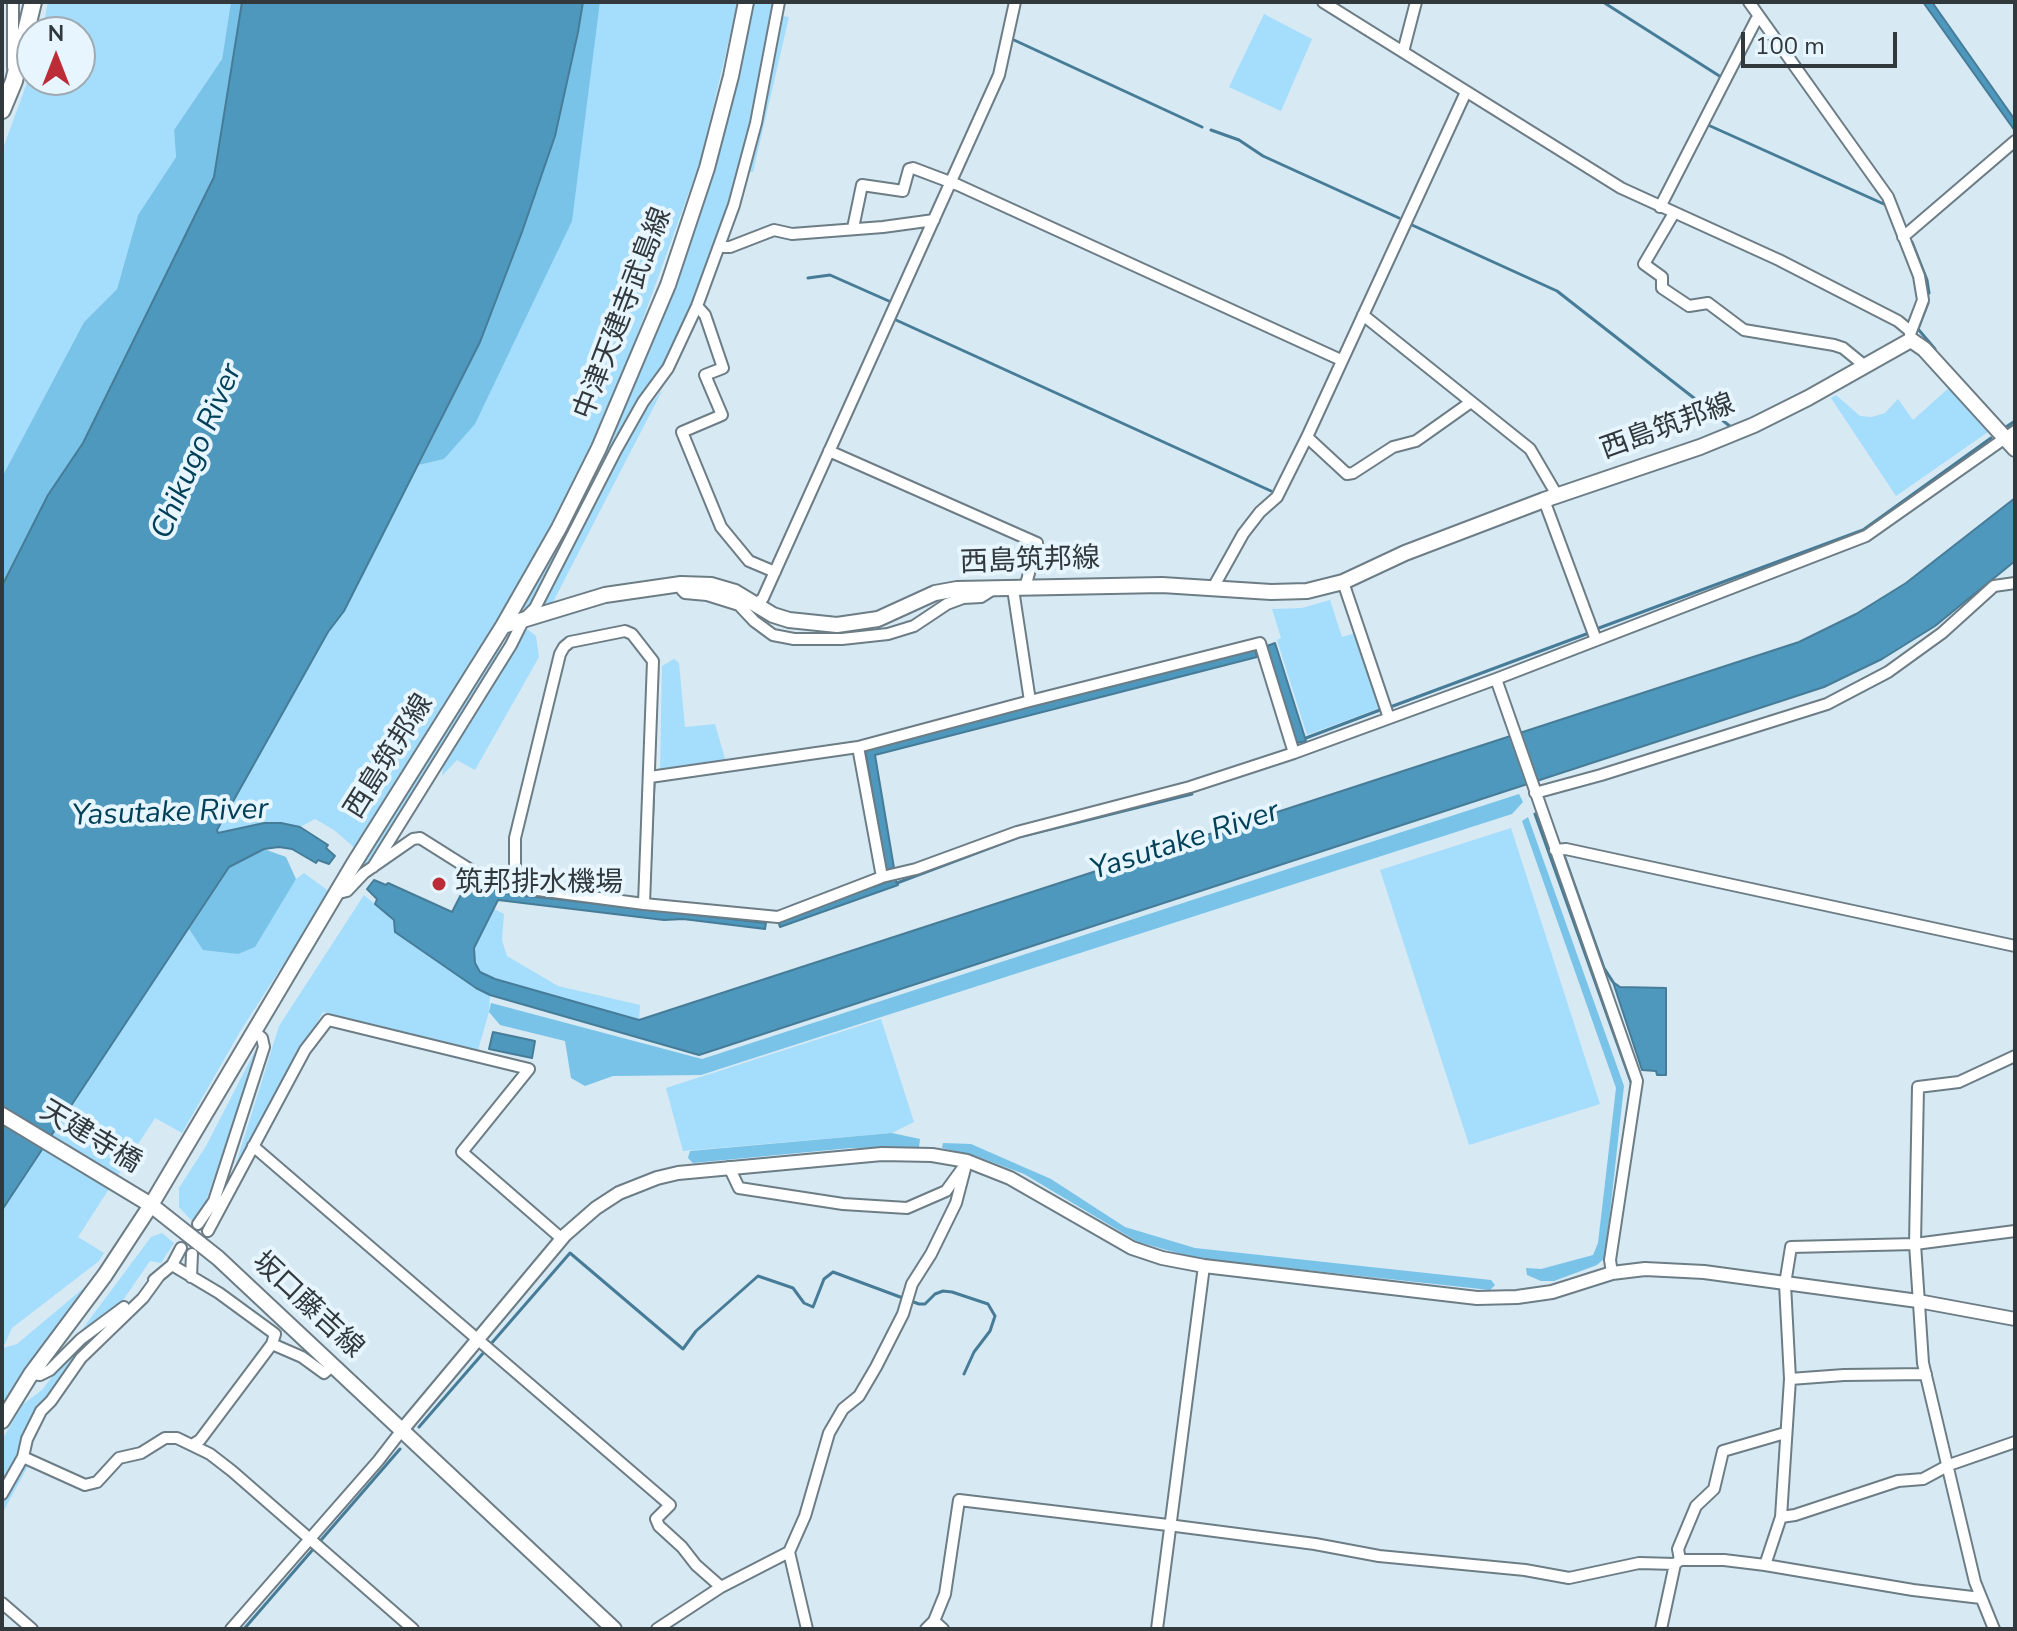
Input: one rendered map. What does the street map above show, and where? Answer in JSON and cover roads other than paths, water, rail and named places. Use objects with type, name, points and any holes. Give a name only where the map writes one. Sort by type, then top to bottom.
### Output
[{"type":"main road","points":[[2,110],[14,81],[33,2]]},
{"type":"main road","name":"中津天建寺武島線","points":[[503,626],[559,528],[599,448],[668,285],[707,168],[746,2]]},
{"type":"main road","points":[[1910,336],[2012,439]]},
{"type":"main road","name":"西島筑邦線","points":[[151,1205],[335,894],[503,626],[605,595],[681,584],[711,585],[735,592],[773,615],[789,620],[837,625],[878,619],[935,593],[957,589],[1162,585],[1290,593],[1307,591],[1343,582],[1405,553],[1754,425],[1865,366],[1910,336]]},
{"type":"main road","name":"天建寺橋","points":[[2,1115],[151,1205]]},
{"type":"main road","points":[[2,1421],[31,1374],[105,1275],[151,1205]]},
{"type":"main road","name":"坂口藤吉線","points":[[151,1205],[218,1258],[614,1629]]},
{"type":"street","points":[[13,2],[11,39],[14,81]]},
{"type":"street","points":[[373,867],[511,645],[524,619],[535,608],[643,402],[668,368],[720,247],[756,123],[779,2]]},
{"type":"street","points":[[757,604],[775,572],[999,75],[1015,2]]},
{"type":"street","points":[[1323,2],[1609,181],[1779,260],[1898,321],[1910,336]]},
{"type":"street","points":[[1403,52],[1416,2]]},
{"type":"street","points":[[1749,2],[1888,197],[1919,276],[1923,300],[1910,336]]},
{"type":"street","points":[[1660,207],[1756,20],[1760,18]]},
{"type":"street","points":[[1214,586],[1243,534],[1277,497],[1466,92]]},
{"type":"street","points":[[1903,237],[2015,141]]},
{"type":"street","points":[[853,228],[862,185],[903,191],[909,169],[913,168],[1341,360]]},
{"type":"street","points":[[1674,213],[1644,264],[1662,277],[1662,288],[1689,306],[1708,303],[1744,330],[1834,345],[1843,348],[1865,366]]},
{"type":"street","points":[[720,247],[730,247],[774,230],[792,234],[934,220]]},
{"type":"street","points":[[697,306],[705,315],[723,368],[705,375],[722,415],[682,432],[721,527],[749,561],[775,572]]},
{"type":"street","points":[[1363,315],[1530,449],[1551,498],[1596,640]]},
{"type":"street","points":[[1307,437],[1347,474],[1353,473],[1393,447],[1416,441],[1471,402]]},
{"type":"street","points":[[335,894],[347,891],[373,867],[413,839],[420,838],[474,872],[515,887],[771,918],[1017,832],[1190,787],[1294,753],[1496,679],[1866,536],[2012,439]]},
{"type":"street","points":[[829,451],[1037,543],[1019,588],[1030,701]]},
{"type":"street","points":[[1343,582],[1389,718]]},
{"type":"street","points":[[1534,790],[1601,775],[1827,704],[1899,664],[1942,633],[1994,586],[2015,583]]},
{"type":"street","points":[[681,584],[685,593],[707,595],[739,605],[773,635],[794,639],[842,639],[888,634],[914,626],[947,604],[963,598],[981,597],[992,589]]},
{"type":"street","points":[[515,887],[515,838],[560,654],[570,642],[625,631],[632,634],[653,661],[644,904]]},
{"type":"street","points":[[650,777],[858,747],[1260,643],[1294,753]]},
{"type":"street","points":[[1496,679],[1637,1081],[1610,1260],[1612,1273]]},
{"type":"street","points":[[858,747],[882,877]]},
{"type":"street","points":[[1555,850],[1566,849],[2015,946]]},
{"type":"street","points":[[254,1031],[262,1038],[264,1047],[203,1227],[219,1214],[305,1050],[328,1020],[529,1069],[462,1152],[561,1238]]},
{"type":"street","points":[[1994,1629],[1975,1582],[1926,1374],[1915,1244],[1918,1087],[1959,1082],[2015,1056]]},
{"type":"street","points":[[253,1146],[670,1505],[656,1519],[659,1526],[721,1587]]},
{"type":"street","points":[[231,1629],[378,1461],[561,1238],[619,1193],[667,1175],[882,1154],[932,1155],[967,1161],[1010,1178],[1132,1248],[1162,1258],[1204,1266],[1477,1298],[1552,1292],[1612,1273],[1645,1269],[1704,1272],[1918,1301],[2015,1319]]},
{"type":"street","points":[[729,1167],[739,1188],[843,1204],[907,1208],[946,1191],[967,1161]]},
{"type":"street","points":[[807,1629],[789,1552],[805,1516],[829,1433],[843,1409],[859,1396],[903,1314],[912,1284],[956,1203],[967,1161]]},
{"type":"street","points":[[1765,1565],[1781,1517],[1790,1379],[1785,1284],[1791,1247],[1915,1244],[2015,1231]]},
{"type":"street","points":[[31,1374],[40,1375],[50,1370],[81,1339],[111,1318],[172,1265],[181,1248]]},
{"type":"street","points":[[191,1277],[192,1254]]},
{"type":"street","points":[[172,1265],[219,1293],[275,1334],[272,1344],[200,1440],[192,1445]]},
{"type":"street","points":[[1157,1629],[1168,1525],[1204,1266]]},
{"type":"street","points":[[2,1494],[23,1457],[27,1439],[41,1411],[81,1358],[143,1298],[159,1276]]},
{"type":"street","points":[[272,1344],[302,1357],[324,1373],[332,1366]]},
{"type":"street","points":[[1790,1379],[1926,1374]]},
{"type":"street","points":[[1661,1629],[1678,1562],[1678,1549],[1696,1506],[1714,1489],[1723,1451],[1785,1433]]},
{"type":"street","points":[[23,1457],[85,1485],[97,1482],[119,1458],[141,1453],[165,1438],[177,1438],[210,1454],[232,1471],[413,1629]]},
{"type":"street","points":[[1781,1517],[1809,1511],[1898,1481],[1923,1479],[1949,1465],[2015,1442]]},
{"type":"street","points":[[943,1629],[930,1625],[945,1594],[959,1500],[1569,1578],[1639,1563],[1724,1560],[1981,1598]]},
{"type":"street","points":[[657,1629],[721,1587],[789,1552]]},
{"type":"street","points":[[2,1603],[32,1629]]},
{"type":"water","points":[[242,2],[583,2],[555,136],[480,342],[344,611],[328,632],[217,830],[218,833],[264,823],[300,827],[328,845],[326,848],[335,856],[329,864],[318,860],[316,863],[292,849],[279,847],[264,849],[229,867],[2,1210],[2,586],[48,495],[83,443],[214,177]]},
{"type":"water","points":[[1923,2],[1932,2],[2015,120],[2015,131]]},
{"type":"water","points":[[2015,498],[2015,561],[1935,626],[1882,659],[1824,687],[699,1055],[490,995],[476,988],[395,932],[394,920],[375,904],[377,899],[367,889],[374,880],[388,883],[452,912],[470,877],[502,893],[766,923],[765,929],[498,900],[474,948],[475,963],[480,972],[639,1020],[1799,642],[1856,614],[1906,583]]},
{"type":"water","points":[[1275,643],[1306,741],[1297,743],[1267,646]]},
{"type":"water","points":[[1255,649],[1257,657],[875,755],[894,868],[886,870],[865,749]]},
{"type":"water","points":[[895,879],[898,885],[780,927],[778,921]]},
{"type":"water","points":[[1613,982],[1620,987],[1666,988],[1666,1075],[1642,1070]]},
{"type":"water","points":[[493,1032],[535,1041],[532,1058],[489,1049]]},
{"type":"waterway","points":[[1603,2],[1721,77],[1699,120]]},
{"type":"waterway","points":[[1014,40],[1202,127]]},
{"type":"waterway","points":[[1708,125],[1886,205]]},
{"type":"waterway","points":[[1211,130],[1239,140],[1263,156],[1399,218]]},
{"type":"waterway","points":[[1412,225],[1557,291],[1731,427]]},
{"type":"waterway","points":[[1912,242],[1929,293]]},
{"type":"waterway","points":[[808,278],[830,275],[891,302]]},
{"type":"waterway","points":[[1928,303],[1918,329],[1935,349]]},
{"type":"waterway","points":[[896,320],[1271,491]]},
{"type":"waterway","points":[[2006,427],[2015,421]]},
{"type":"waterway","points":[[1599,628],[1863,530],[1991,438]]},
{"type":"waterway","points":[[1393,706],[1589,633]]},
{"type":"waterway","points":[[654,770],[657,664]]},
{"type":"waterway","points":[[1306,738],[1380,710]]},
{"type":"waterway","points":[[649,898],[654,783]]},
{"type":"waterway","points":[[897,883],[1019,837],[1192,794]]},
{"type":"waterway","points":[[1535,814],[1631,1082]]},
{"type":"waterway","points":[[1565,858],[1604,968],[1613,982]]},
{"type":"waterway","points":[[490,1345],[570,1253],[683,1349],[696,1331],[758,1276],[793,1288],[804,1303],[813,1307],[824,1279],[833,1272],[919,1304],[925,1304],[943,1291],[952,1292],[988,1304],[995,1316],[990,1331],[974,1352],[964,1374]]},
{"type":"waterway","points":[[419,1427],[485,1351]]},
{"type":"waterway","points":[[244,1629],[400,1449]]},
{"type":"place","name":"筑邦排水機場","points":[[439,884]]},
{"type":"water label","name":"Chikugo River","points":[[198,452]]},
{"type":"water label","name":"Yasutake River","points":[[170,814]]},
{"type":"water label","name":"Yasutake River","points":[[1185,842]]}]
